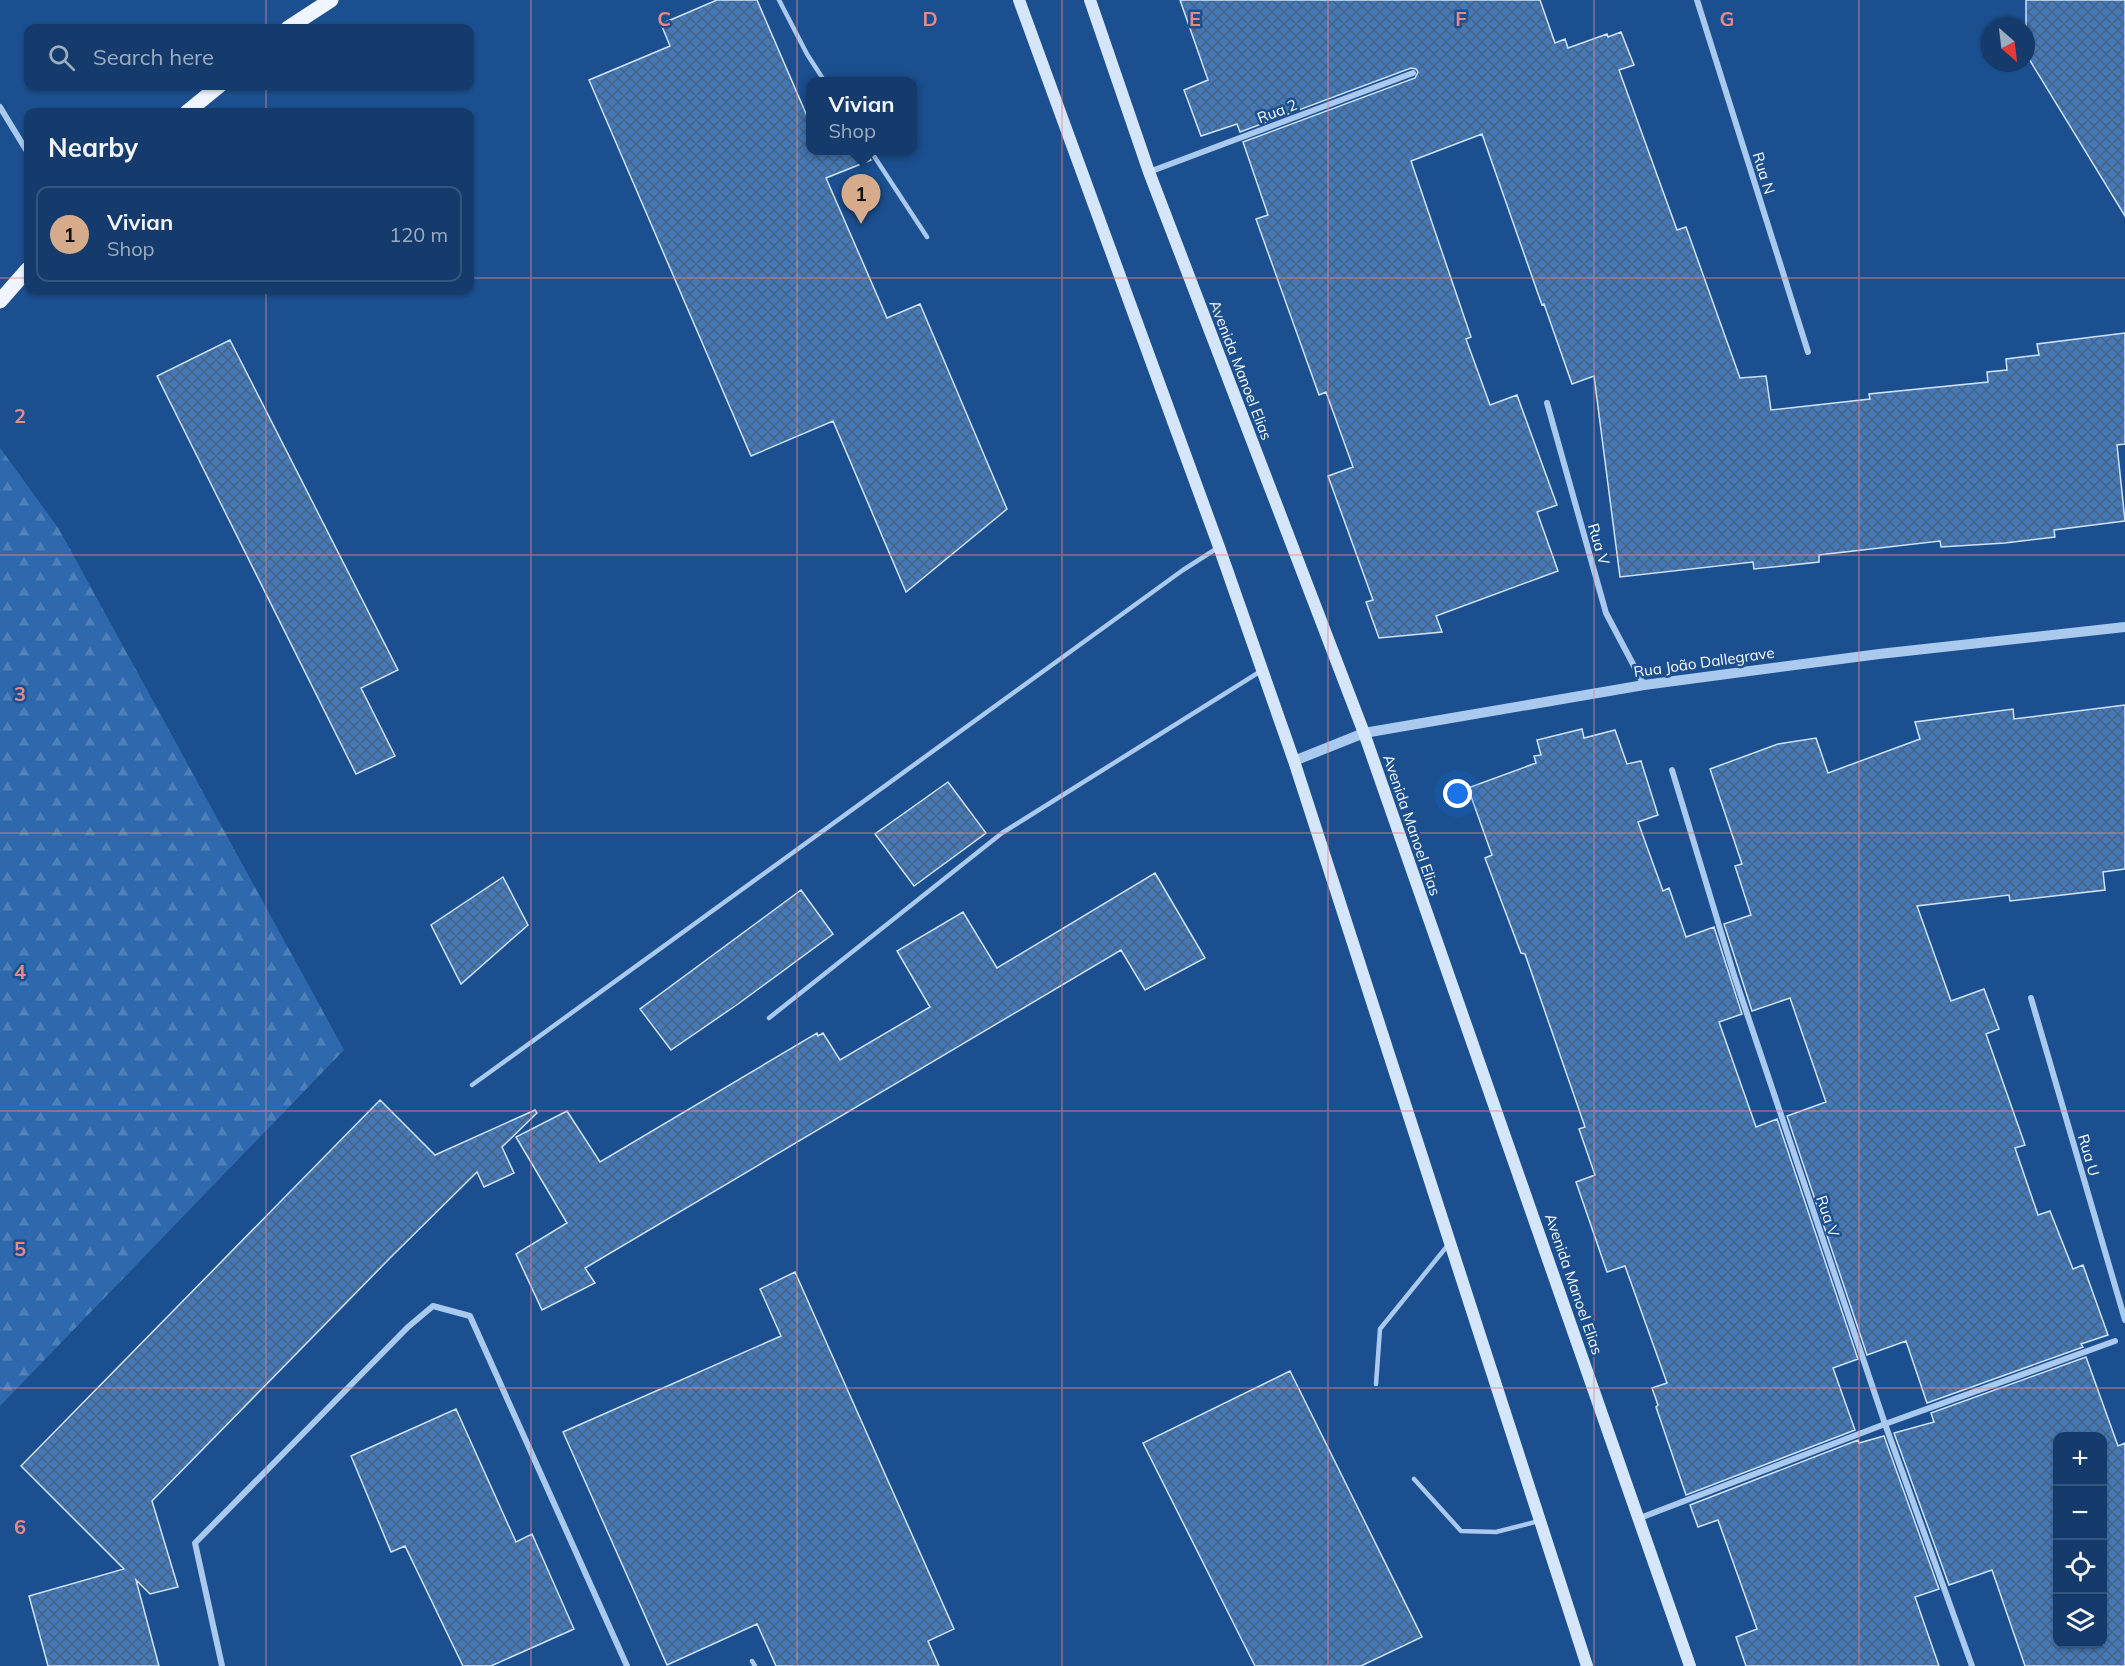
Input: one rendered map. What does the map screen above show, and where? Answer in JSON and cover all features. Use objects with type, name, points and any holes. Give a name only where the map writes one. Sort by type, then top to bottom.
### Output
[{"type":"main road","points":[[294,24],[331,0]]},
{"type":"main road","points":[[1019,0],[1219,548],[1294,761],[1587,1666]]},
{"type":"main road","name":"Avenida Manoel Elias","points":[[1090,0],[1149,172],[1364,733],[1690,1666]]},
{"type":"main road","points":[[192,108],[214,90]]},
{"type":"main road","points":[[0,301],[24,274]]},
{"type":"street","name":"Rua N","points":[[1697,0],[1808,352]]},
{"type":"street","name":"Rua 2","points":[[1149,172],[1413,73]]},
{"type":"street","points":[[0,107],[24,146]]},
{"type":"street","name":"Rua V","points":[[1547,403],[1606,613],[1644,685]]},
{"type":"street","name":"Rua João Dallegrave","points":[[1294,761],[1364,733],[1644,685],[1879,654],[2125,627]]},
{"type":"street","name":"Rua V","points":[[1672,770],[1734,975],[1885,1424],[1972,1666]]},
{"type":"street","name":"Rua U","points":[[2031,998],[2125,1320]]},
{"type":"street","points":[[222,1666],[195,1543],[408,1327],[433,1306],[470,1316],[627,1666]]},
{"type":"street","points":[[1640,1518],[1885,1424],[2115,1341]]},
{"type":"lane","points":[[779,0],[807,54],[822,77]]},
{"type":"lane","points":[[873,155],[927,237]]},
{"type":"lane","points":[[472,1085],[1164,584],[1219,548]]},
{"type":"lane","points":[[769,1018],[1002,833],[1262,670]]},
{"type":"lane","points":[[1376,1384],[1380,1329],[1450,1243]]},
{"type":"lane","points":[[1414,1479],[1461,1532],[1496,1532],[1539,1521]]},
{"type":"green space","points":[[0,448],[59,529],[344,1050],[0,1406]]},
{"type":"building","points":[[717,0],[757,0],[806,114],[806,155],[868,155],[871,160],[826,178],[887,318],[920,304],[1007,509],[906,592],[833,421],[751,456],[589,80],[670,46],[661,24]]},
{"type":"building","points":[[1180,0],[1540,0],[1555,43],[1565,39],[1568,48],[1607,34],[1608,37],[1621,32],[1634,65],[1619,70],[1677,230],[1686,227],[1740,378],[1766,376],[1771,410],[1870,399],[1869,394],[1988,382],[1987,372],[2007,370],[2006,359],[2039,355],[2037,344],[2125,333],[2125,444],[2117,445],[2125,521],[2054,530],[2055,537],[2005,543],[1941,547],[1940,541],[1819,555],[1819,562],[1754,569],[1753,562],[1620,577],[1594,376],[1572,384],[1482,134],[1411,161],[1471,337],[1466,339],[1490,405],[1517,395],[1557,505],[1537,512],[1558,571],[1436,616],[1442,632],[1379,638],[1366,602],[1373,600],[1328,476],[1353,467],[1326,392],[1319,395],[1256,219],[1268,215],[1243,142],[1415,78],[1418,72],[1411,68],[1240,132],[1237,124],[1201,136],[1184,90],[1208,80]]},
{"type":"building","points":[[2026,0],[2125,0],[2125,216],[2035,69],[2035,18],[2026,18]]},
{"type":"building","points":[[230,340],[398,670],[361,688],[395,756],[356,774],[157,376]]},
{"type":"building","points":[[2125,705],[2125,869],[2103,872],[2105,890],[2010,901],[2009,895],[1917,906],[1951,1001],[1984,989],[1999,1029],[1986,1034],[2025,1145],[2015,1148],[2038,1215],[2050,1211],[2073,1269],[2083,1265],[2108,1335],[2081,1344],[2083,1347],[1927,1403],[1906,1341],[1867,1355],[1787,1116],[1826,1102],[1790,998],[1752,1011],[1724,924],[1751,915],[1735,866],[1742,864],[1710,769],[1778,744],[1816,738],[1828,773],[1920,739],[1915,722],[2013,709],[2014,719]]},
{"type":"building","points":[[1582,729],[1584,738],[1615,730],[1627,764],[1641,761],[1658,815],[1638,822],[1663,891],[1669,888],[1686,937],[1714,927],[1742,1014],[1719,1022],[1756,1127],[1777,1119],[1858,1359],[1833,1368],[1855,1430],[1686,1495],[1656,1407],[1658,1405],[1652,1388],[1667,1383],[1625,1266],[1607,1272],[1576,1182],[1595,1175],[1579,1129],[1585,1127],[1525,954],[1521,953],[1485,858],[1492,855],[1468,788],[1536,763],[1534,756],[1541,755],[1537,740]]},
{"type":"building","points":[[948,782],[986,833],[914,886],[875,834]]},
{"type":"building","points":[[1155,873],[1205,958],[1145,990],[1121,950],[585,1268],[595,1283],[542,1310],[516,1254],[567,1223],[516,1137],[567,1111],[600,1162],[817,1033],[818,1036],[823,1033],[840,1060],[930,1007],[897,951],[963,912],[997,968]]},
{"type":"building","points":[[503,877],[528,925],[461,984],[431,925]]},
{"type":"building","points":[[801,890],[833,934],[671,1050],[640,1009]]},
{"type":"building","points":[[380,1100],[435,1155],[535,1110],[537,1113],[502,1147],[514,1173],[484,1187],[477,1172],[152,1501],[178,1587],[150,1594],[136,1580],[159,1666],[48,1666],[29,1596],[124,1569],[21,1466]]},
{"type":"building","points":[[795,1272],[954,1629],[928,1641],[939,1666],[776,1666],[757,1624],[667,1665],[563,1432],[781,1336],[760,1289]]},
{"type":"building","points":[[2086,1357],[2118,1446],[2125,1443],[2125,1666],[2025,1666],[1992,1570],[1949,1585],[1894,1433],[1934,1422],[1931,1413]]},
{"type":"building","points":[[1290,1371],[1422,1637],[1361,1666],[1255,1666],[1143,1443]]},
{"type":"building","points":[[456,1409],[516,1542],[532,1534],[574,1629],[491,1666],[463,1666],[405,1546],[391,1552],[351,1456]]},
{"type":"building","points":[[1884,1436],[1939,1589],[1915,1597],[1939,1666],[1746,1666],[1736,1637],[1757,1629],[1718,1520],[1698,1527],[1690,1505],[1858,1440],[1859,1443]]},
{"type":"place","name":"Vivian","points":[[861,224]]}]
